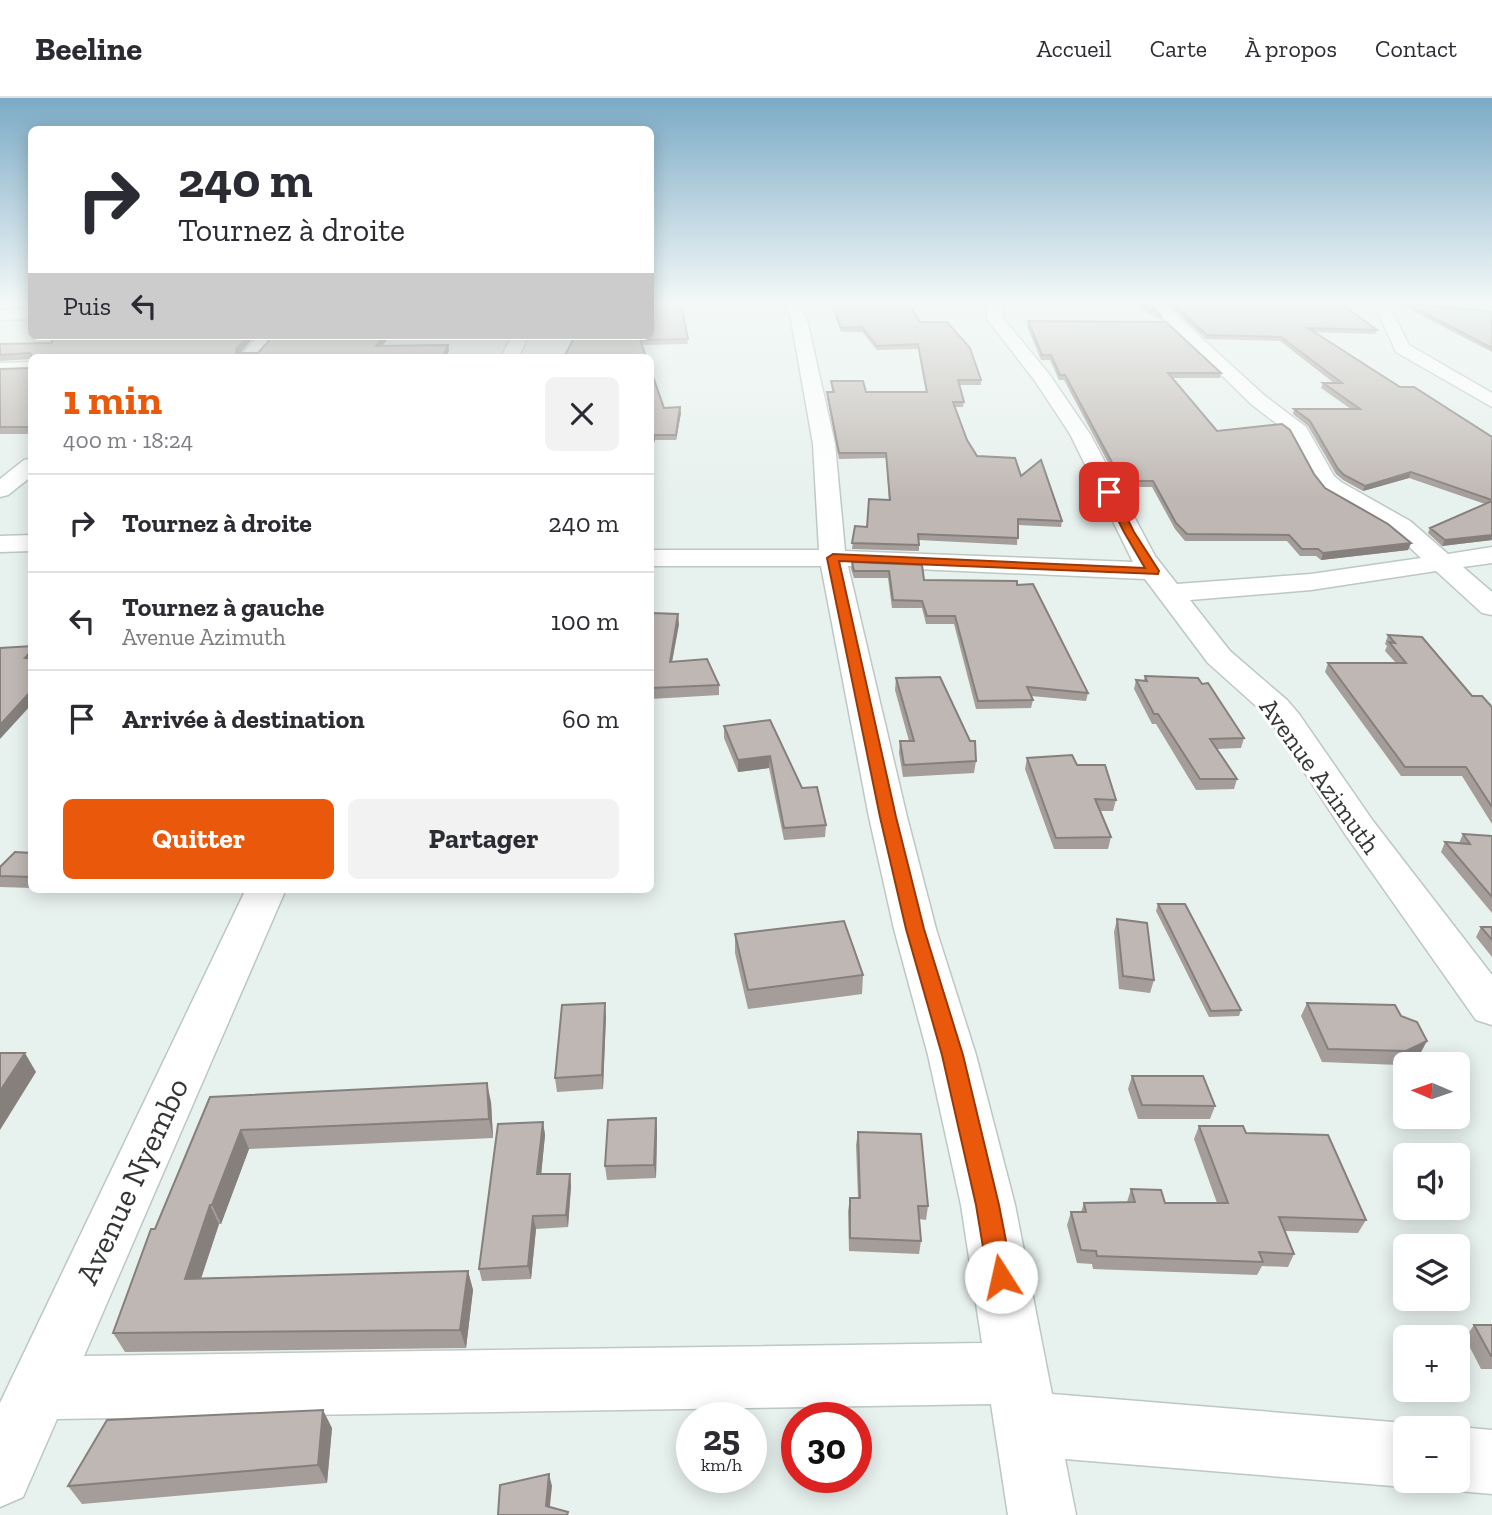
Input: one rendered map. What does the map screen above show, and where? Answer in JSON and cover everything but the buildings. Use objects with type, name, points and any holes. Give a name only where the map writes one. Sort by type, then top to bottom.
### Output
[{"type":"street","points":[[0,368],[28,367]]},
{"type":"street","points":[[809,367],[824,444],[833,558],[888,817],[915,929],[952,1055],[988,1205],[1042,1515]]},
{"type":"street","name":"Avenue Azimuth","points":[[1033,367],[1080,434],[1129,532],[1163,582],[1219,657],[1276,707],[1287,721],[1360,829],[1492,1008]]},
{"type":"street","points":[[1223,367],[1258,400],[1299,431],[1325,479],[1401,526],[1492,607]]},
{"type":"street","points":[[1434,367],[1492,401]]},
{"type":"street","points":[[0,490],[28,468]]},
{"type":"street","points":[[0,544],[28,543]]},
{"type":"street","points":[[654,558],[833,558],[1163,582],[1311,582],[1492,555]]},
{"type":"street","name":"Avenue Nyembo","points":[[0,1474],[264,893]]},
{"type":"street","points":[[38,1388],[1022,1398],[1393,1453]]},
{"type":"street","points":[[1470,1460],[1492,1462]]},
{"type":"route","points":[[1001,1277],[988,1205],[952,1055],[915,929],[888,817],[833,558],[1154,571],[1143,558],[1109,492]]}]
